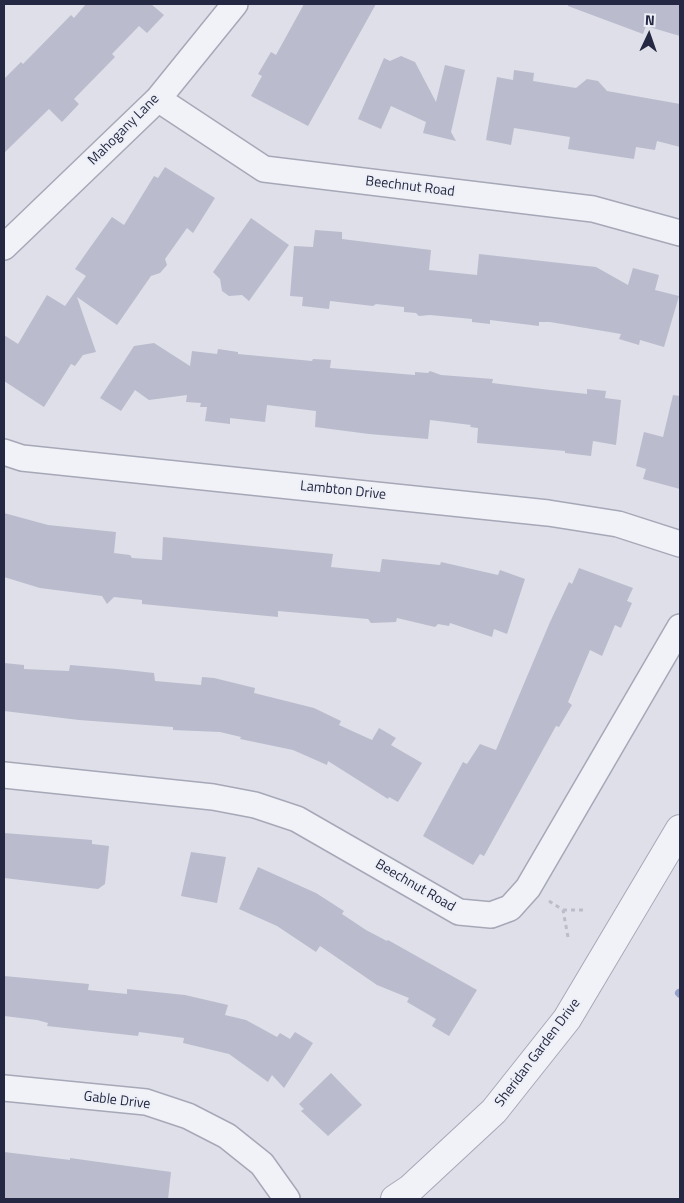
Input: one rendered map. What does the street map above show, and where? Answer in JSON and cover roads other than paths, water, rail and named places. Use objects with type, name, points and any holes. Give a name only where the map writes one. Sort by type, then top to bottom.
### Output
[{"type":"street","name":"Mahogany Lane","points":[[4,248],[158,99],[236,4]]},
{"type":"street","name":"Beechnut Road","points":[[158,99],[264,169],[593,209],[680,233]]},
{"type":"street","name":"Lambton Drive","points":[[4,452],[22,458],[548,513],[618,524],[680,544]]},
{"type":"street","name":"Beechnut Road","points":[[4,775],[213,797],[255,805],[298,819],[459,912],[491,915],[510,908],[528,888],[680,627]]},
{"type":"street","name":"Sheridan Garden Drive","points":[[394,1199],[410,1189],[494,1112],[567,1018],[680,829]]},
{"type":"street","name":"Gable Drive","points":[[4,1088],[146,1102],[188,1116],[227,1136],[262,1164],[287,1199]]}]
